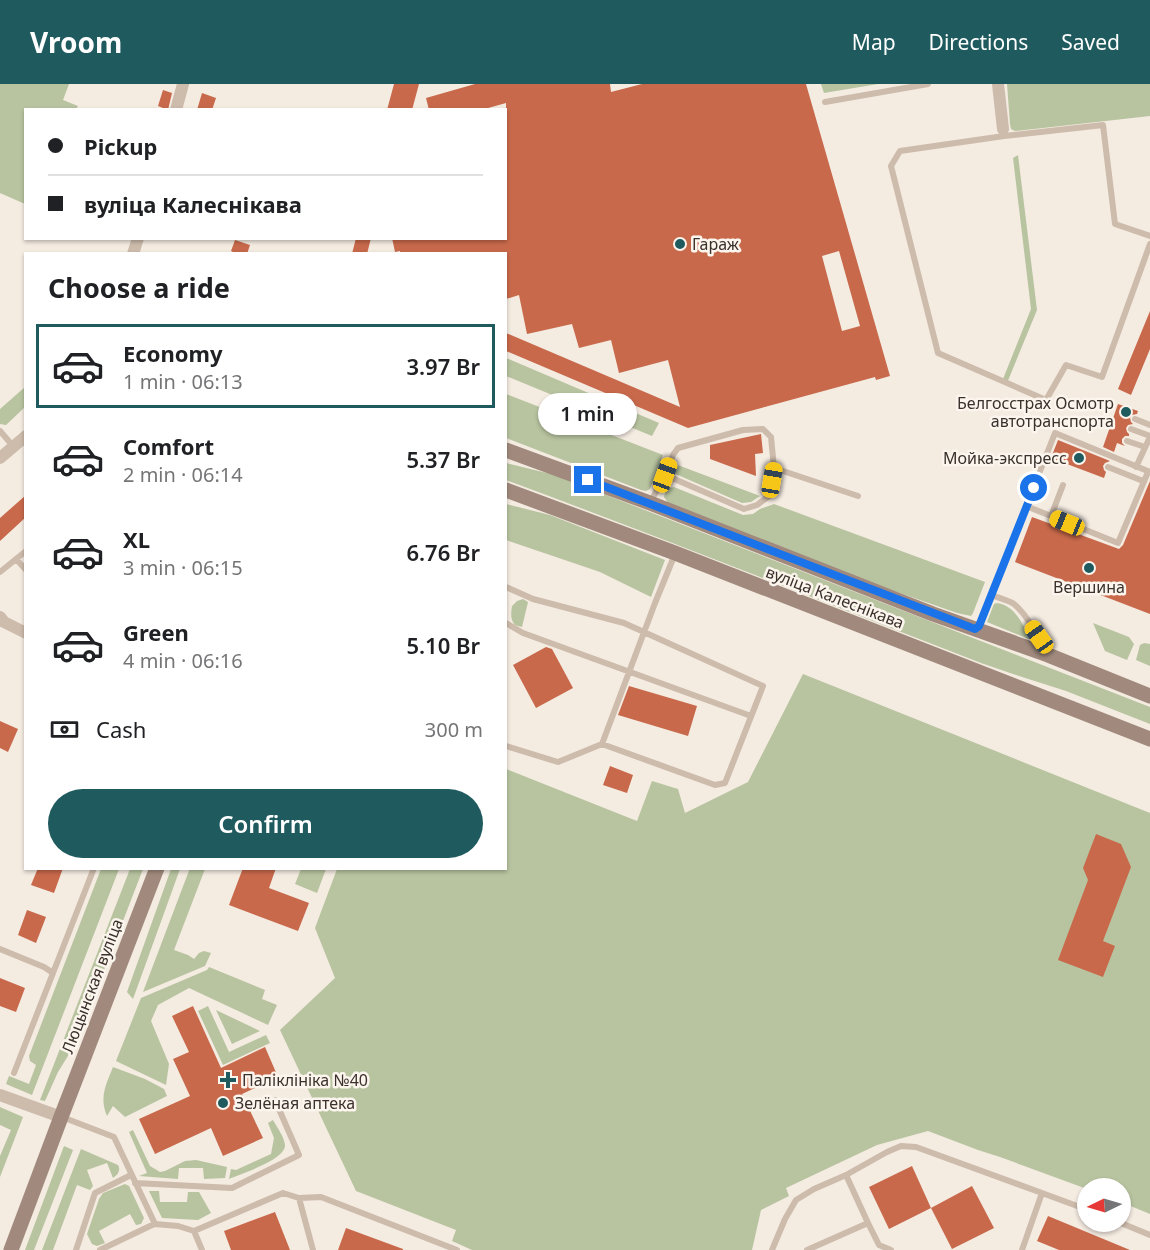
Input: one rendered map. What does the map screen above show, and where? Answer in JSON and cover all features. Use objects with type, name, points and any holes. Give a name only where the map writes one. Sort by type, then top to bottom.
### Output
[{"type":"main road","name":"вуліца Калеснікава","points":[[507,450],[1048,655],[1150,696]]},
{"type":"main road","name":"вуліца Калеснікава","points":[[507,490],[675,553],[1150,739]]},
{"type":"main road","name":"Люцынская вуліца","points":[[11,1250],[156,870]]},
{"type":"street","points":[[177,108],[183,84]]},
{"type":"street","points":[[998,84],[1003,132]]},
{"type":"street","points":[[1,456],[24,438]]},
{"type":"street","points":[[1,622],[24,632]]},
{"type":"street","points":[[0,1095],[61,1117]]},
{"type":"lane","points":[[825,102],[928,84]]},
{"type":"lane","points":[[1150,236],[1115,224],[1103,124],[1003,132],[900,151],[891,166],[938,352],[1046,400],[1065,365],[1102,377],[1150,244]]},
{"type":"lane","points":[[1135,419],[1150,425]]},
{"type":"lane","points":[[650,503],[678,448],[743,430],[763,429],[771,437],[774,468],[769,496],[757,505],[744,509],[665,475]]},
{"type":"lane","points":[[1131,429],[1150,436],[1136,467]]},
{"type":"lane","points":[[0,431],[14,446]]},
{"type":"lane","points":[[975,629],[979,626],[992,595],[1022,519],[1026,507],[1055,433],[1149,472],[1143,481],[1118,543],[1026,507]]},
{"type":"lane","points":[[1127,441],[1145,447]]},
{"type":"lane","points":[[1108,467],[1143,481]]},
{"type":"lane","points":[[774,468],[858,496]]},
{"type":"lane","points":[[1051,516],[1063,485]]},
{"type":"lane","points":[[1022,519],[1030,522]]},
{"type":"lane","points":[[0,572],[24,552]]},
{"type":"lane","points":[[602,744],[675,553]]},
{"type":"lane","points":[[16,559],[24,568]]},
{"type":"lane","points":[[507,587],[533,599],[624,623],[763,686],[725,783],[715,785],[602,744],[558,762],[507,747]]},
{"type":"lane","points":[[992,595],[1013,603],[1039,637],[1048,655]]},
{"type":"lane","points":[[507,624],[523,633],[751,716]]},
{"type":"lane","points":[[14,1073],[93,870]]},
{"type":"lane","points":[[0,949],[53,973]]},
{"type":"lane","points":[[135,1184],[232,1188],[298,1155],[275,1100]]},
{"type":"lane","points":[[61,1117],[114,1137],[155,1224]]},
{"type":"lane","points":[[772,1250],[796,1200],[901,1146],[916,1147],[1077,1206]]},
{"type":"lane","points":[[76,1250],[95,1193],[131,1175]]},
{"type":"lane","points":[[846,1175],[879,1245],[891,1250]]},
{"type":"lane","points":[[100,1250],[155,1224],[194,1231],[283,1193],[300,1198],[321,1197],[457,1250]]},
{"type":"lane","points":[[1023,1250],[1042,1193]]},
{"type":"lane","points":[[300,1198],[313,1250]]},
{"type":"lane","points":[[807,1250],[868,1222]]},
{"type":"lane","points":[[1131,1227],[1150,1235]]},
{"type":"lane","points":[[194,1231],[202,1250]]},
{"type":"green space","points":[[0,84],[69,84],[63,100],[78,106],[77,108],[24,108],[24,204],[0,193]]},
{"type":"green space","points":[[821,84],[878,84],[824,93]]},
{"type":"green space","points":[[1007,84],[1150,84],[1150,116],[1015,131],[1011,129],[1010,124]]},
{"type":"green space","points":[[1018,155],[1037,310],[1007,383],[1003,379],[1031,309],[1013,158]]},
{"type":"green space","points":[[507,358],[659,423],[652,436],[507,376]]},
{"type":"green space","points":[[24,388],[24,408],[6,425],[0,424],[0,409]]},
{"type":"green space","points":[[507,394],[663,455],[650,489],[641,490],[507,438]]},
{"type":"green space","points":[[507,463],[555,475],[1150,707],[1150,724],[1066,691],[981,663],[507,480]]},
{"type":"green space","points":[[675,464],[760,496],[751,502],[742,503],[671,472]]},
{"type":"green space","points":[[674,487],[743,515],[753,514],[774,504],[985,582],[971,616],[957,613],[863,580],[668,503],[664,497],[666,489]]},
{"type":"green space","points":[[507,504],[550,515],[665,560],[651,597],[600,572],[507,540]]},
{"type":"green space","points":[[523,599],[528,602],[522,627],[515,625],[511,614],[512,606]]},
{"type":"green space","points":[[997,603],[1014,612],[1031,640],[987,622],[994,604]]},
{"type":"green space","points":[[1093,623],[1129,637],[1134,644],[1127,660],[1105,651]]},
{"type":"green space","points":[[1150,644],[1150,666],[1136,660],[1140,645]]},
{"type":"green space","points":[[803,674],[1150,813],[1150,1214],[1131,1206],[1131,1178],[1077,1178],[1077,1185],[928,1131],[877,1145],[786,1188],[789,1196],[761,1210],[752,1250],[472,1250],[452,1241],[456,1230],[356,1191],[280,1030],[335,978],[315,928],[337,870],[507,870],[507,769],[637,821],[652,781],[678,789],[685,813],[748,782]]},
{"type":"green space","points":[[101,870],[119,870],[32,1095],[6,1084],[9,1076],[29,1084],[36,1065],[30,1061],[29,1056]]},
{"type":"green space","points":[[130,870],[143,870],[76,1043],[58,1072],[45,1101],[40,1100]]},
{"type":"green space","points":[[171,870],[180,870],[133,999],[127,992]]},
{"type":"green space","points":[[189,870],[205,870],[174,950],[194,959],[204,951],[211,953],[205,966],[143,992]]},
{"type":"green space","points":[[301,870],[326,870],[317,893],[295,884]]},
{"type":"green space","points":[[209,967],[265,990],[262,999],[277,1005],[268,1025],[189,988],[158,1005],[151,1021],[169,1064],[166,1085],[116,1061],[141,998],[207,970]]},
{"type":"green space","points":[[208,1006],[229,1052],[266,1035],[270,1043],[223,1065],[198,1011]]},
{"type":"green space","points":[[216,1010],[260,1031],[232,1044]]},
{"type":"green space","points":[[113,1067],[164,1089],[167,1096],[125,1117],[113,1106],[107,1116],[104,1097]]},
{"type":"green space","points":[[0,1107],[23,1117],[0,1177],[0,1156],[11,1130],[0,1125]]},
{"type":"green space","points":[[273,1120],[284,1140],[283,1151],[270,1161],[229,1179],[231,1169],[236,1170],[271,1154],[274,1138],[268,1123]]},
{"type":"green space","points":[[133,1130],[150,1166],[160,1172],[185,1161],[196,1160],[227,1167],[225,1178],[204,1179],[203,1168],[179,1168],[178,1179],[139,1176],[147,1173],[129,1132]]},
{"type":"green space","points":[[64,1146],[73,1150],[34,1250],[25,1250]]},
{"type":"green space","points":[[81,1149],[118,1165],[119,1172],[113,1178],[107,1163],[87,1170],[93,1186],[90,1190],[77,1185],[53,1250],[42,1250]]},
{"type":"green space","points":[[125,1184],[129,1186],[144,1218],[141,1224],[136,1225],[130,1214],[99,1231],[105,1243],[97,1246],[92,1244],[87,1234],[99,1199],[103,1193]]},
{"type":"green space","points":[[149,1191],[159,1191],[160,1202],[187,1202],[188,1192],[199,1192],[211,1213],[198,1220],[162,1218]]},
{"type":"building","points":[[394,84],[419,84],[413,108],[388,108]]},
{"type":"building","points":[[475,84],[610,84],[611,92],[642,84],[806,84],[890,376],[876,380],[875,377],[688,428],[507,351],[507,333],[680,407],[668,360],[619,373],[611,340],[579,348],[572,324],[527,334],[519,295],[507,299],[507,252],[395,252],[392,240],[507,240],[506,103],[488,108],[428,108],[426,98]],"holes":[[[839,251],[860,326],[842,331],[822,256]]]},
{"type":"building","points":[[163,90],[172,93],[168,108],[158,106]]},
{"type":"building","points":[[202,93],[216,98],[213,108],[198,108]]},
{"type":"building","points":[[235,240],[250,245],[248,252],[231,251]]},
{"type":"building","points":[[356,240],[370,240],[368,252],[352,252]]},
{"type":"building","points":[[1150,311],[1150,349],[1131,395],[1118,389]]},
{"type":"building","points":[[1118,404],[1138,411],[1130,418],[1133,424],[1126,428],[1129,436],[1122,439],[1125,446],[1117,443],[1114,452],[1103,447]]},
{"type":"building","points":[[761,434],[763,453],[755,454],[756,476],[710,459],[710,445]]},
{"type":"building","name":"Мойка-экспресс","points":[[1058,440],[1110,461],[1103,466],[1106,472],[1104,478],[1051,458]]},
{"type":"building","points":[[1150,481],[1150,614],[1015,562],[1032,517],[1119,549],[1123,545]]},
{"type":"building","points":[[24,497],[24,519],[0,541],[0,518]]},
{"type":"building","points":[[546,647],[552,649],[573,688],[536,708],[513,665]]},
{"type":"building","points":[[629,686],[697,706],[688,736],[618,715]]},
{"type":"building","points":[[0,721],[18,729],[8,752],[0,748]]},
{"type":"building","points":[[610,766],[633,775],[627,793],[603,785]]},
{"type":"building","points":[[1096,834],[1121,844],[1131,867],[1103,941],[1115,946],[1103,977],[1058,960],[1088,880],[1083,868]]},
{"type":"building","points":[[37,870],[62,870],[54,893],[31,885]]},
{"type":"building","points":[[242,870],[275,870],[269,888],[309,903],[298,931],[229,905]]},
{"type":"building","points":[[27,910],[46,917],[36,943],[18,935]]},
{"type":"building","points":[[0,978],[25,988],[16,1012],[0,1006]]},
{"type":"building","name":"Паліклініка №40","points":[[193,1006],[221,1068],[265,1047],[278,1077],[242,1094],[263,1138],[223,1156],[211,1128],[155,1154],[139,1119],[190,1096],[173,1059],[189,1052],[172,1016]]},
{"type":"building","points":[[912,1166],[931,1208],[889,1229],[869,1187]]},
{"type":"building","points":[[972,1186],[994,1228],[952,1249],[931,1208]]},
{"type":"building","points":[[275,1212],[290,1250],[231,1250],[224,1231]]},
{"type":"building","points":[[1048,1216],[1077,1228],[1077,1232],[1087,1232],[1130,1250],[1059,1250],[1037,1241]]},
{"type":"building","points":[[346,1228],[403,1249],[403,1250],[338,1250]]},
{"type":"place","name":"Гараж","points":[[680,244]]},
{"type":"place","name":"Белгосстрах Осмотр автотранспорта","points":[[1126,412]]},
{"type":"place","name":"Мойка-экспресс","points":[[1079,458]]},
{"type":"place","name":"Вершина","points":[[1089,568]]},
{"type":"place","name":"Паліклініка №40","points":[[228,1080]]},
{"type":"place","name":"Зелёная аптека","points":[[223,1103]]},
{"type":"route","points":[[588,480],[975,629],[979,626],[1034,488]]}]
